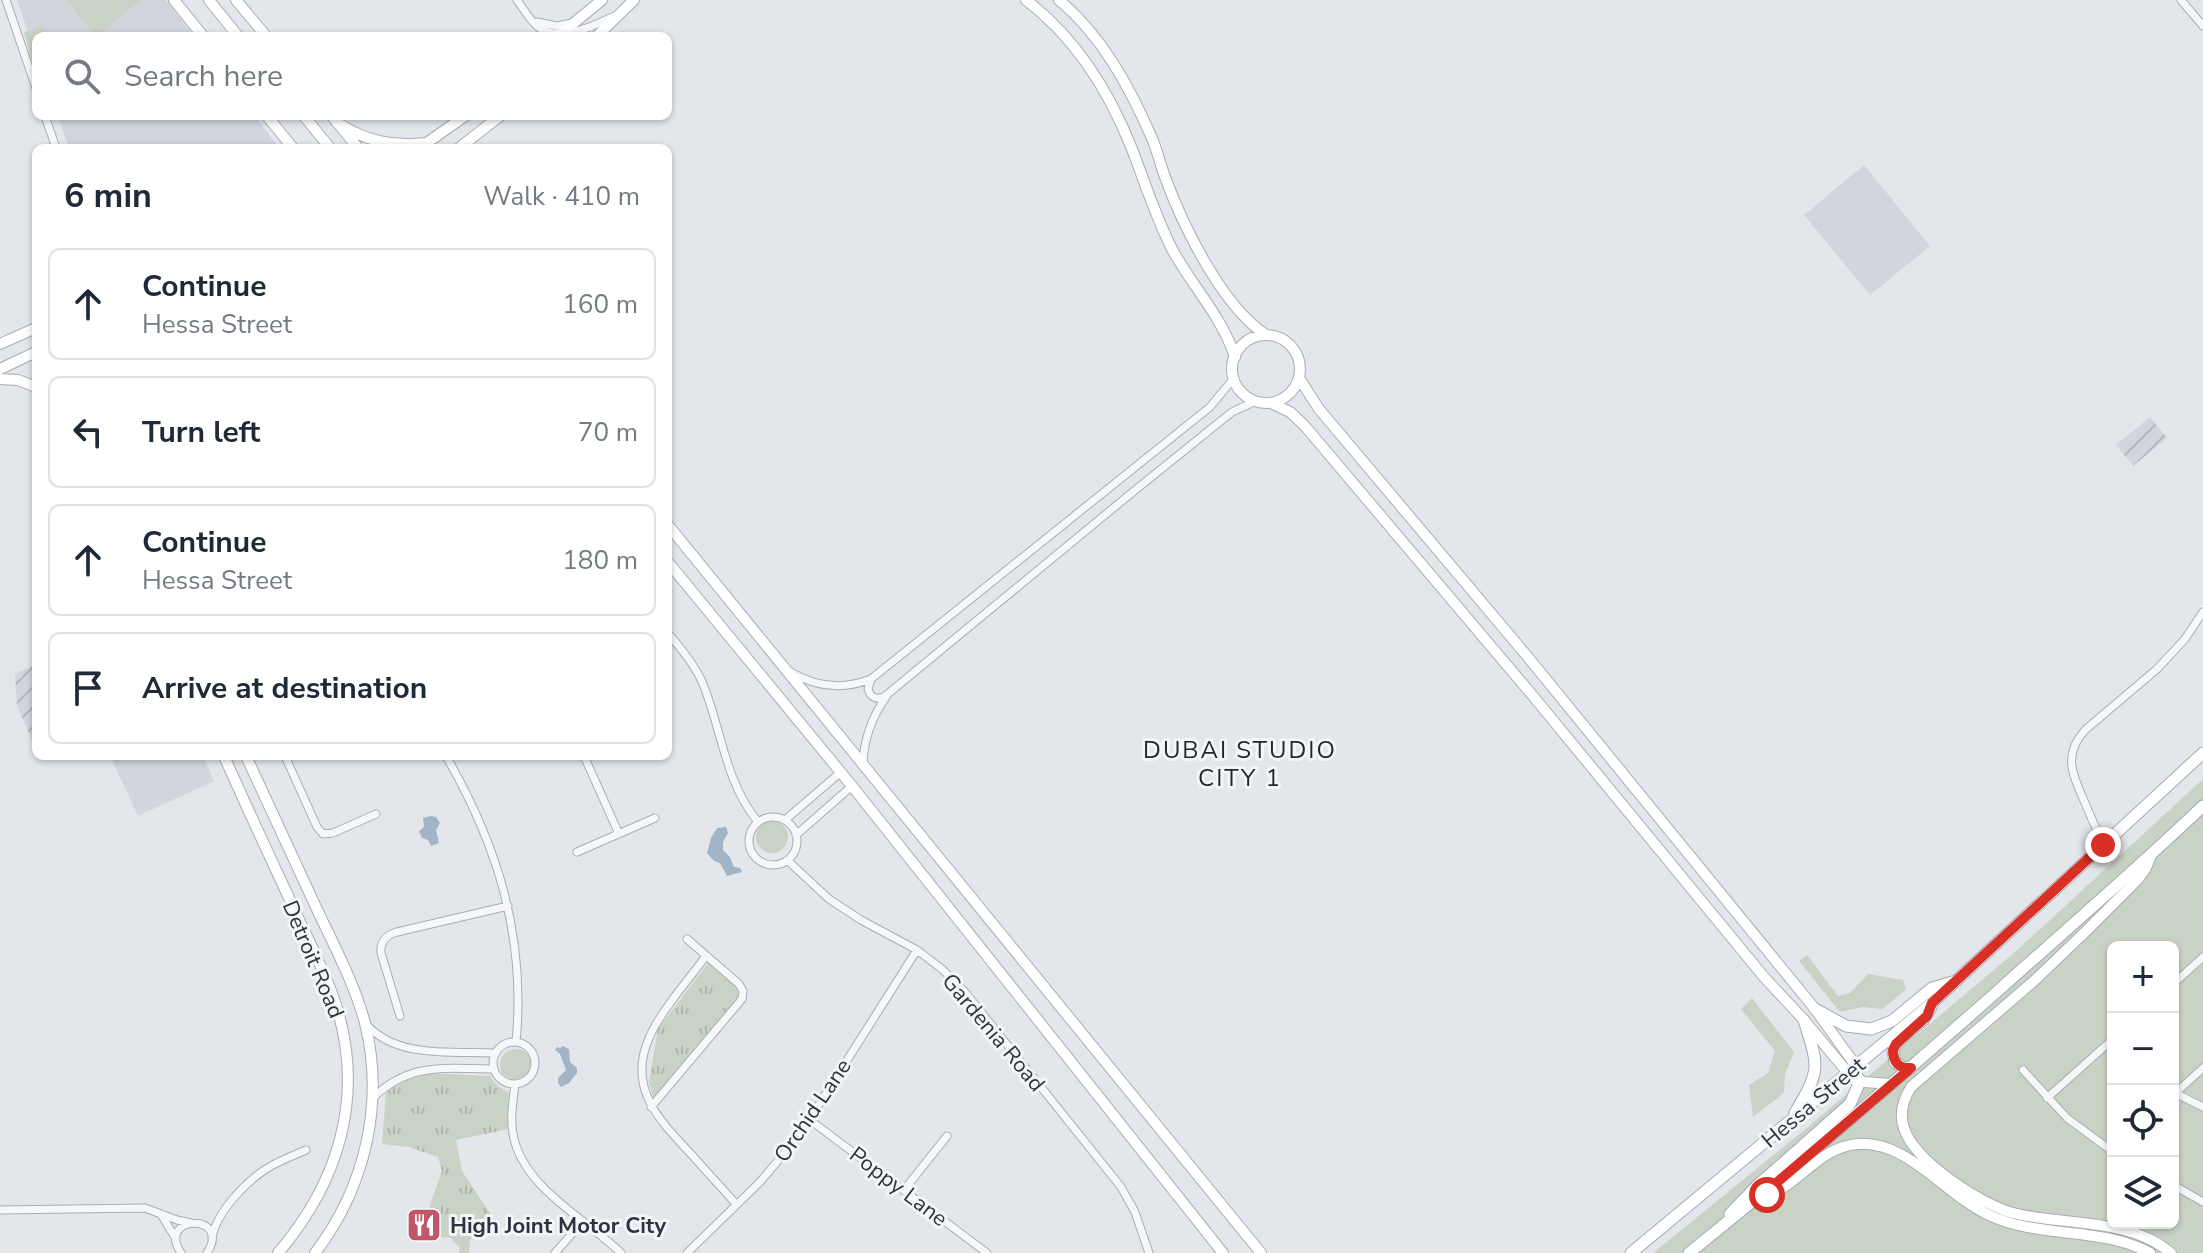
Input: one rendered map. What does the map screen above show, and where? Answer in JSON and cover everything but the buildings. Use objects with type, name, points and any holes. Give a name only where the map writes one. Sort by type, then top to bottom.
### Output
[{"type":"main road","name":"Hessa Street","points":[[1631,1253],[1791,1120],[1854,1073],[2203,753]]},
{"type":"main road","name":"Hessa Street","points":[[1689,1253],[1911,1068],[2203,806]]},
{"type":"main road","points":[[1815,1009],[1846,1026],[1871,1029],[1892,1021],[1932,988],[1956,981]]},
{"type":"main road","points":[[1911,1068],[1899,1066],[1893,1050],[1927,1016],[1932,1003]]},
{"type":"main road","points":[[1791,1120],[1815,1074],[1815,1055],[1804,1020]]},
{"type":"main road","points":[[1717,1230],[1746,1196],[1850,1104],[1855,1095],[1854,1073]]},
{"type":"street","points":[[6,0],[32,76]]},
{"type":"street","points":[[174,0],[200,32]]},
{"type":"street","points":[[209,0],[235,32]]},
{"type":"street","points":[[236,0],[263,32]]},
{"type":"street","points":[[517,0],[542,30],[551,32]]},
{"type":"street","points":[[562,32],[602,0]]},
{"type":"street","points":[[601,32],[634,0]]},
{"type":"street","points":[[1026,0],[1073,45],[1101,85],[1122,124],[1163,230],[1188,275],[1222,325],[1235,357],[1234,378],[1242,392],[1256,401],[1271,403],[1290,412],[1304,425],[1523,684],[1764,977],[1854,1073],[1870,1084],[1891,1084]]},
{"type":"street","points":[[1059,0],[1093,34],[1118,69],[1153,140],[1175,200],[1206,263],[1238,311],[1266,335],[1276,337],[1293,349],[1298,358],[1299,378],[1293,390],[1283,399],[1271,403]]},
{"type":"street","points":[[2181,0],[2203,26]]},
{"type":"street","points":[[568,32],[588,27],[624,10]]},
{"type":"street","points":[[532,20],[557,26],[574,22]]},
{"type":"street","points":[[46,120],[55,144]]},
{"type":"street","points":[[270,120],[290,144]]},
{"type":"street","points":[[307,120],[327,144]]},
{"type":"street","points":[[335,120],[355,144]]},
{"type":"street","points":[[336,120],[364,137],[390,144]]},
{"type":"street","points":[[427,144],[460,120]]},
{"type":"street","points":[[464,144],[495,120]]},
{"type":"street","points":[[318,133],[321,144]]},
{"type":"street","points":[[0,344],[32,330]]},
{"type":"street","points":[[1235,357],[1249,340],[1266,335]]},
{"type":"street","points":[[0,369],[32,353]]},
{"type":"street","points":[[783,666],[799,677],[825,685],[844,686],[871,679],[1210,407],[1234,378]]},
{"type":"street","points":[[1299,378],[1319,409],[1537,668],[1815,1009],[1854,1073]]},
{"type":"street","points":[[0,379],[18,380],[32,385]]},
{"type":"street","points":[[871,679],[868,689],[871,696],[881,699],[1232,412],[1256,401]]},
{"type":"street","points":[[672,530],[1261,1253]]},
{"type":"street","points":[[672,567],[841,772],[1223,1253]]},
{"type":"street","points":[[2103,845],[2072,771],[2071,757],[2075,744],[2085,730],[2171,655],[2203,612]]},
{"type":"street","points":[[672,638],[699,675],[733,779],[744,803],[758,822]]},
{"type":"street","points":[[863,766],[871,723],[887,695]]},
{"type":"street","name":"Detroit Road","points":[[226,760],[330,988],[343,1028],[347,1053],[347,1105],[336,1158],[307,1214],[278,1253]]},
{"type":"street","name":"Detroit Road","points":[[248,760],[348,977],[365,1023],[371,1057],[372,1098],[367,1141],[356,1180],[341,1214],[315,1253]]},
{"type":"street","points":[[287,760],[323,834],[333,833],[376,814]]},
{"type":"street","points":[[448,760],[480,819],[508,906],[518,972],[516,1042]]},
{"type":"street","points":[[586,760],[619,834]]},
{"type":"street","points":[[785,820],[841,772]]},
{"type":"street","points":[[796,835],[852,786]]},
{"type":"street","points":[[577,852],[655,818]]},
{"type":"street","points":[[767,818],[785,820],[796,835],[793,853],[780,864],[763,863],[751,852],[749,835],[758,822],[767,818]]},
{"type":"street","points":[[2151,855],[2138,879],[2081,936],[1911,1087],[1904,1100],[1902,1115],[1908,1137],[1924,1157],[1961,1188],[1993,1206],[2019,1214],[2134,1232],[2157,1242],[2171,1253]]},
{"type":"street","name":"Gardenia Road","points":[[787,860],[814,887],[844,910],[917,950],[965,992],[1121,1187],[1141,1225],[1149,1253]]},
{"type":"street","points":[[400,1016],[381,953],[386,938],[422,925],[508,906]]},
{"type":"street","points":[[651,1107],[742,999],[743,991],[739,984],[687,939]]},
{"type":"street","name":"Orchid Lane","points":[[687,1253],[774,1167],[810,1120],[917,950]]},
{"type":"street","points":[[706,956],[654,1028],[646,1046],[642,1076],[651,1107],[664,1126],[736,1204]]},
{"type":"street","points":[[2179,979],[2203,957]]},
{"type":"street","points":[[365,1023],[383,1040],[406,1049],[496,1053]]},
{"type":"street","points":[[516,1042],[529,1047],[535,1060],[533,1074],[522,1083],[515,1084],[502,1080],[493,1064],[496,1053],[504,1044],[516,1042]]},
{"type":"street","points":[[2047,1098],[2107,1044]]},
{"type":"street","points":[[2179,1090],[2203,1068]]},
{"type":"street","points":[[372,1098],[394,1080],[418,1070],[494,1069]]},
{"type":"street","points":[[2023,1070],[2067,1118],[2107,1147]]},
{"type":"street","points":[[515,1084],[511,1125],[522,1162],[540,1184],[621,1253]]},
{"type":"street","points":[[2179,1096],[2203,1107]]},
{"type":"street","name":"Poppy Lane","points":[[810,1120],[987,1253]]},
{"type":"street","points":[[904,1190],[947,1136]]},
{"type":"street","points":[[1761,1196],[1777,1191],[1836,1149],[1855,1144],[1873,1144],[1906,1156],[1961,1200],[1999,1220],[2111,1239],[2150,1253]]},
{"type":"street","points":[[210,1246],[222,1212],[258,1175],[270,1166],[306,1150]]},
{"type":"street","points":[[2179,1188],[2203,1202]]},
{"type":"street","points":[[0,1210],[139,1208],[209,1230],[210,1246]]},
{"type":"street","points":[[157,1212],[169,1225],[181,1253]]},
{"type":"street","points":[[176,1241],[182,1227],[222,1212]]},
{"type":"street","points":[[555,1253],[583,1221]]},
{"type":"street","points":[[210,1246],[220,1253]]},
{"type":"shaded area","points":[[17,0],[166,0],[191,32],[32,32],[32,43]]},
{"type":"shaded area","points":[[59,120],[258,120],[276,144],[68,144]]},
{"type":"shaded area","points":[[1864,165],[1930,246],[1870,295],[1804,215]]},
{"type":"shaded area","points":[[2150,417],[2167,438],[2133,466],[2116,445]]},
{"type":"shaded area","points":[[32,666],[32,740],[17,706],[15,674]]},
{"type":"shaded area","points":[[112,760],[205,760],[214,781],[138,816]]},
{"type":"green space","points":[[66,0],[141,0],[102,32],[92,32]]},
{"type":"green space","points":[[43,26],[45,32],[32,32],[32,60],[24,32]]},
{"type":"green space","points":[[2203,779],[2203,1253],[1653,1253],[2014,953]]},
{"type":"green space","points":[[772,821],[783,826],[788,837],[783,848],[772,853],[761,848],[756,837],[761,826]]},
{"type":"green space","points":[[1807,955],[1838,996],[1850,993],[1868,974],[1903,980],[1906,990],[1882,1009],[1863,1007],[1840,1012],[1799,961]]},
{"type":"green space","points":[[708,963],[738,988],[738,998],[654,1100],[649,1082],[658,1029]]},
{"type":"green space","points":[[1752,998],[1794,1052],[1785,1074],[1784,1093],[1753,1117],[1749,1085],[1768,1073],[1775,1051],[1741,1009]]},
{"type":"green space","points":[[516,1049],[528,1053],[532,1065],[528,1077],[516,1081],[504,1077],[500,1065],[504,1053]]},
{"type":"green space","points":[[424,1073],[490,1076],[498,1086],[509,1092],[509,1129],[456,1140],[462,1171],[495,1221],[470,1240],[469,1253],[459,1253],[460,1248],[451,1238],[430,1236],[430,1205],[442,1171],[438,1157],[409,1147],[382,1144],[386,1093],[401,1081]]},
{"type":"water","points":[[431,816],[440,823],[436,830],[439,843],[431,846],[419,831],[424,827],[423,818]]},
{"type":"water","points":[[726,827],[728,833],[723,850],[734,867],[742,872],[727,876],[720,863],[707,853],[717,828]]},
{"type":"water","points":[[563,1046],[569,1049],[570,1062],[577,1068],[577,1073],[561,1087],[558,1078],[566,1070],[560,1054],[555,1050]]},
{"type":"place","name":"High Joint Motor City","points":[[424,1225]]},
{"type":"district","name":"DUBAI STUDIO CITY 1","points":[[1240,764]]},
{"type":"route","points":[[1767,1195],[1761,1196],[1911,1068],[1895,1062],[1893,1050],[1896,1044],[1927,1016],[1932,1003],[2103,845]]}]
